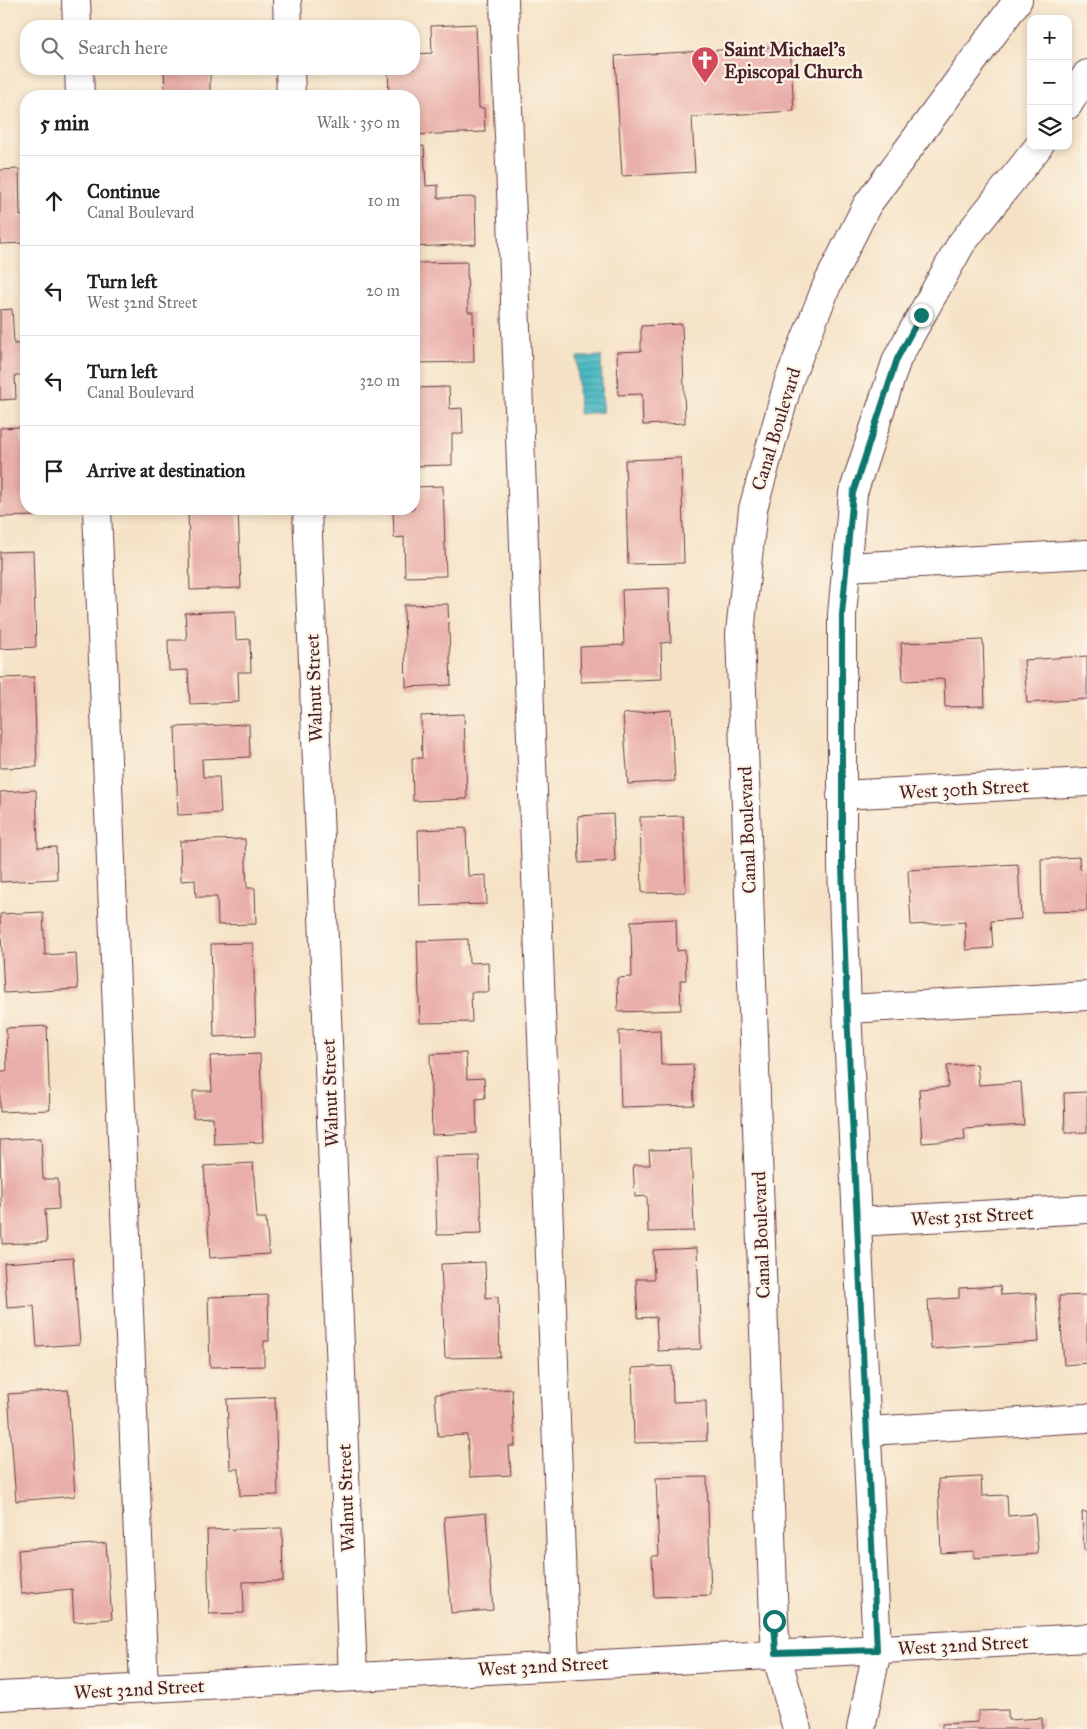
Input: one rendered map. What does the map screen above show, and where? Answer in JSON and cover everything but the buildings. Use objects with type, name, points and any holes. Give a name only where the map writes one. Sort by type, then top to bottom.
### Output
[{"type":"street","points":[[76,0],[78,20]]},
{"type":"street","points":[[287,0],[288,20]]},
{"type":"street","points":[[504,0],[564,1665]]},
{"type":"street","name":"Canal Boulevard","points":[[797,1729],[776,1653],[740,633],[753,509],[789,380],[827,285],[867,205],[1018,0]]},
{"type":"street","points":[[1072,98],[1087,74]]},
{"type":"street","points":[[79,75],[80,90]]},
{"type":"street","points":[[290,75],[291,90]]},
{"type":"street","points":[[861,1729],[877,1650],[847,1010],[841,795],[842,615],[853,493],[897,359],[961,244],[1036,150]]},
{"type":"street","points":[[97,515],[144,1688]]},
{"type":"street","name":"Walnut Street","points":[[307,515],[353,1677]]},
{"type":"street","points":[[846,567],[1087,554]]},
{"type":"street","name":"West 30th Street","points":[[841,795],[1087,782]]},
{"type":"street","points":[[847,1010],[1087,996]]},
{"type":"street","name":"West 31st Street","points":[[857,1222],[1087,1209]]},
{"type":"street","points":[[866,1430],[1087,1418]]},
{"type":"street","name":"West 32nd Street","points":[[0,1696],[776,1653],[877,1650],[1087,1638]]},
{"type":"water","points":[[601,356],[603,412],[579,414],[577,357]]},
{"type":"place","name":"Saint Michael's Episcopal Church","points":[[705,84]]},
{"type":"route","points":[[774,1621],[776,1653],[877,1650],[842,865],[842,615],[853,493],[897,359],[921,315]]}]
